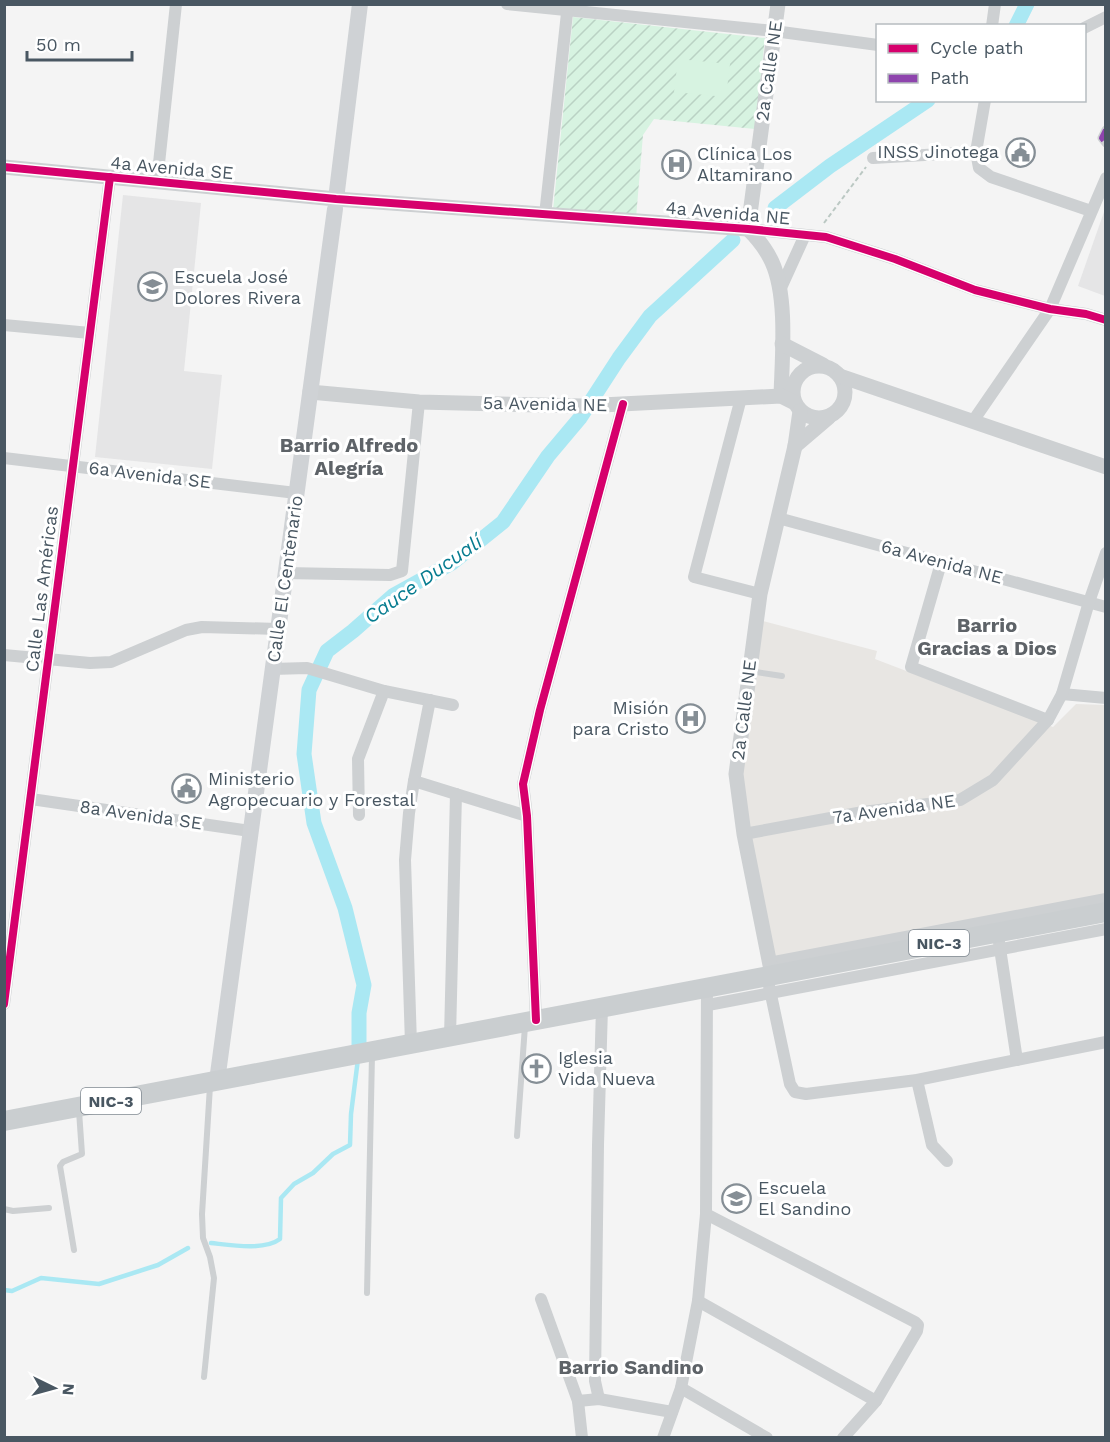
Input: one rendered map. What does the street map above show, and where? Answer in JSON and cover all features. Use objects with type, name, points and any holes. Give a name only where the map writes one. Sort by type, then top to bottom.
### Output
[{"type":"main road","name":"Calle El Centenario","points":[[213,1082],[278,629],[360,4]]},
{"type":"main road","name":"NIC-3","points":[[4,1121],[602,1008],[707,996],[770,977],[999,941],[1106,912]]},
{"type":"street","points":[[158,182],[176,4]]},
{"type":"street","points":[[507,4],[568,7],[876,45]]},
{"type":"street","name":"2a Calle NE","points":[[748,229],[778,4]]},
{"type":"street","points":[[992,24],[995,4]]},
{"type":"street","points":[[545,215],[568,7]]},
{"type":"street","points":[[1086,27],[1106,17]]},
{"type":"street","points":[[985,102],[976,152],[980,168],[991,177],[1091,211]]},
{"type":"street","points":[[1106,130],[1102,138],[1106,143]]},
{"type":"street","points":[[873,158],[976,152]]},
{"type":"street","name":"4a Avenida SE","points":[[4,167],[158,182],[335,204]]},
{"type":"street","name":"Calle Las Américas","points":[[4,1004],[6,973],[31,799],[110,177]]},
{"type":"street","points":[[973,422],[1050,309],[1106,178]]},
{"type":"street","name":"4a Avenida NE","points":[[335,204],[545,215],[748,229],[826,237],[895,259],[975,290],[1106,320]]},
{"type":"street","points":[[748,229],[765,247],[774,265],[780,290],[782,344],[793,395],[816,418],[833,414]]},
{"type":"street","points":[[780,290],[810,235]]},
{"type":"street","points":[[4,325],[90,333]]},
{"type":"street","points":[[782,344],[826,366],[840,376],[1106,467]]},
{"type":"street","name":"2a Calle NE","points":[[770,977],[744,834],[736,774],[760,594],[795,446],[793,395],[782,344]]},
{"type":"street","points":[[793,395],[809,367],[826,366]]},
{"type":"street","points":[[840,376],[844,383],[844,401]]},
{"type":"street","points":[[795,446],[865,385]]},
{"type":"street","name":"5a Avenida NE","points":[[310,392],[419,402],[589,406],[793,395]]},
{"type":"street","points":[[741,398],[694,578],[760,594]]},
{"type":"street","points":[[285,573],[390,575],[402,571],[419,402]]},
{"type":"street","points":[[531,1021],[527,816],[523,784],[540,710],[623,404]]},
{"type":"street","name":"6a Avenida SE","points":[[4,458],[296,493]]},
{"type":"street","name":"6a Avenida NE","points":[[778,518],[1106,607]]},
{"type":"street","name":"7a Avenida NE","points":[[744,834],[862,812],[965,799],[993,780],[1048,720],[1062,694],[1106,553]]},
{"type":"street","points":[[941,563],[911,667],[1048,720]]},
{"type":"street","points":[[4,655],[90,663],[111,662],[186,630],[202,627],[278,629]]},
{"type":"street","points":[[272,669],[307,668],[384,691],[453,705]]},
{"type":"street","points":[[359,814],[358,759],[384,691]]},
{"type":"street","points":[[1062,694],[1106,698]]},
{"type":"street","points":[[411,1044],[405,860],[414,781],[430,700]]},
{"type":"street","points":[[414,781],[527,816]]},
{"type":"street","points":[[450,1037],[456,794]]},
{"type":"street","name":"8a Avenida SE","points":[[31,799],[250,831]]},
{"type":"street","points":[[1106,899],[770,977],[790,1084],[795,1092],[806,1094],[917,1080],[1106,1042]]},
{"type":"street","points":[[1017,1060],[999,941],[1106,929]]},
{"type":"street","points":[[663,1437],[681,1388],[698,1301],[706,1214],[707,996]]},
{"type":"street","points":[[599,1399],[595,1370],[597,1145],[602,1008]]},
{"type":"street","points":[[917,1080],[932,1146],[947,1161]]},
{"type":"street","points":[[706,1214],[918,1325],[917,1331],[876,1401],[843,1437]]},
{"type":"street","points":[[541,1299],[578,1401],[582,1437]]},
{"type":"street","points":[[698,1301],[876,1401]]},
{"type":"street","points":[[681,1388],[766,1437]]},
{"type":"street","points":[[578,1401],[599,1399],[672,1412]]},
{"type":"lane","points":[[749,671],[782,676]]},
{"type":"lane","points":[[517,1136],[531,1021]]},
{"type":"lane","points":[[367,1293],[372,1051]]},
{"type":"lane","points":[[204,1377],[214,1278],[203,1238],[202,1214],[213,1082]]},
{"type":"lane","points":[[74,1250],[60,1166],[63,1162],[82,1154],[78,1107]]},
{"type":"lane","points":[[4,1209],[13,1211],[49,1208]]},
{"type":"path","points":[[810,235],[873,158]]},
{"type":"shaded area","name":"Escuela José Dolores Rivera","points":[[123,195],[201,203],[184,371],[222,375],[212,469],[95,457]]},
{"type":"shaded area","points":[[1105,209],[1106,296],[1078,286]]},
{"type":"shaded area","points":[[759,620],[877,651],[875,659],[1053,727],[1076,704],[1105,705],[1105,894],[769,958],[739,774]]},
{"type":"green space","points":[[573,17],[765,38],[755,129],[654,119],[643,135],[636,218],[553,210]]},
{"type":"green space","points":[[678,59],[730,64],[726,97],[674,92]]},
{"type":"waterway","name":"Cauce Ducualí","points":[[1017,24],[1027,4]]},
{"type":"waterway","name":"Cauce Ducualí","points":[[775,208],[830,166],[925,102]]},
{"type":"waterway","name":"Cauce Ducualí","points":[[359,1054],[359,1013],[364,985],[345,908],[314,823],[304,754],[309,690],[327,651],[394,595],[452,563],[503,522],[548,456],[580,418],[650,316],[733,240]]},
{"type":"waterway","points":[[211,1243],[256,1246],[273,1243],[280,1239],[281,1198],[294,1184],[313,1173],[333,1154],[350,1145],[351,1114],[358,1059]]},
{"type":"waterway","points":[[4,1290],[12,1291],[41,1278],[99,1284],[158,1265],[188,1248]]},
{"type":"marked path","points":[[1106,130],[1102,138],[1106,143]]},
{"type":"cycle path","points":[[4,167],[336,199],[748,229],[826,237],[895,259],[975,290],[1106,320]]},
{"type":"cycle path","points":[[4,1004],[110,177]]},
{"type":"cycle path","points":[[536,1020],[527,816],[523,784],[540,710],[623,404]]},
{"type":"place","name":"INSS Jinotega","points":[[1020,152]]},
{"type":"place","name":"Clínica Los Altamirano","points":[[676,164]]},
{"type":"place","name":"Escuela José Dolores Rivera","points":[[153,287]]},
{"type":"place","name":"Misión para Cristo","points":[[690,718]]},
{"type":"place","name":"Ministerio Agropecuario y Forestal","points":[[187,789]]},
{"type":"place","name":"Iglesia Vida Nueva","points":[[537,1068]]},
{"type":"place","name":"Escuela El Sandino","points":[[737,1198]]},
{"type":"district","name":"Barrio Alfredo Alegría","points":[[349,456]]},
{"type":"district","name":"Barrio Gracias a Dios","points":[[987,636]]},
{"type":"district","name":"Barrio Sandino","points":[[631,1367]]}]
